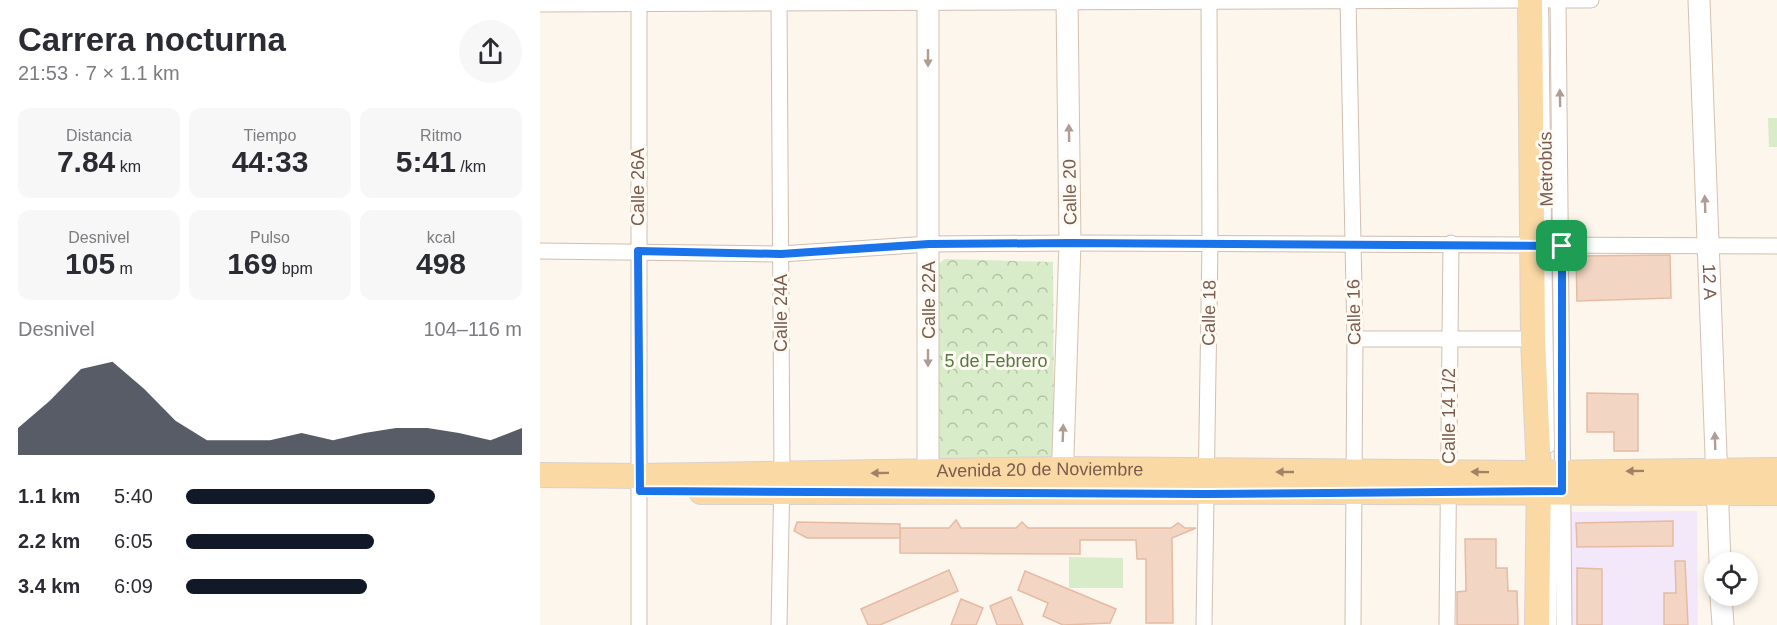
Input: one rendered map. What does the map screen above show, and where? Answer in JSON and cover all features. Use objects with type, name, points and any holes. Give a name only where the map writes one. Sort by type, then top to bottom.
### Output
[{"type":"main road","points":[[1530,0],[1547,246],[1533,339],[1550,482],[1537,625]]},
{"type":"main road","name":"12 A","points":[[1699,0],[1720,552]]},
{"type":"main road","name":"Calle 22A","points":[[928,1],[928,482]]},
{"type":"main road","name":"Calle 20","points":[[1062,481],[1070,243],[1067,1]]},
{"type":"main road","name":"Avenida 20 de Noviembre","points":[[540,491],[640,484],[1062,481],[1205,483],[1716,481],[1777,470]]},
{"type":"main road","name":"Avenida 20 de Noviembre","points":[[540,475],[640,484]]},
{"type":"main road","name":"Avenida 20 de Noviembre","points":[[1716,481],[1777,493]]},
{"type":"main road","points":[[1722,606],[1723,625]]},
{"type":"street","name":"Calle 16","points":[[1348,0],[1355,339],[1353,625]]},
{"type":"street","points":[[1558,0],[1547,246],[1550,482],[1564,625]]},
{"type":"street","points":[[540,4],[1591,0]]},
{"type":"street","name":"Calle 26A","points":[[639,2],[639,625]]},
{"type":"street","name":"Calle 24A","points":[[779,2],[781,254],[779,625]]},
{"type":"street","name":"Calle 18","points":[[1204,625],[1210,243],[1209,2]]},
{"type":"street","points":[[540,251],[781,254],[929,244],[1070,243],[1352,246],[1451,243],[1547,246],[1777,246]]},
{"type":"street","name":"Calle 14 1/2","points":[[1447,625],[1448,340],[1451,243]]},
{"type":"street","points":[[1355,339],[1448,340],[1497,337],[1533,339]]},
{"type":"lane","name":"Metrobús","points":[[1543,0],[1547,246]]},
{"type":"lane","points":[[1550,482],[1552,625]]},
{"type":"shaded area","points":[[1697,511],[1698,625],[1569,625],[1568,512]]},
{"type":"green space","points":[[1768,118],[1777,118],[1777,147],[1769,147]]},
{"type":"green space","name":"5 de Febrero","points":[[945,259],[1053,262],[1054,457],[939,461],[938,264]]},
{"type":"green space","points":[[1069,557],[1123,558],[1123,588],[1069,588]]},
{"type":"building","points":[[1670,255],[1671,298],[1577,301],[1576,256]]},
{"type":"building","points":[[1587,393],[1638,394],[1638,451],[1614,451],[1614,432],[1587,432]]},
{"type":"building","points":[[956,520],[961,528],[1016,528],[1022,522],[1028,528],[1171,528],[1178,523],[1185,528],[1196,528],[1172,538],[1173,623],[1146,623],[1146,559],[1137,559],[1136,540],[1080,540],[1080,554],[900,553],[900,528],[949,528]]},
{"type":"building","points":[[1673,521],[1673,546],[1577,547],[1576,523]]},
{"type":"building","points":[[797,522],[900,524],[900,538],[807,538],[794,531]]},
{"type":"building","points":[[1465,539],[1496,539],[1496,568],[1507,568],[1508,591],[1517,591],[1518,625],[1457,625],[1457,592],[1466,591]]},
{"type":"building","points":[[1675,561],[1685,561],[1688,625],[1664,625],[1664,593],[1676,593]]},
{"type":"building","points":[[1577,568],[1602,569],[1602,625],[1577,625]]},
{"type":"building","points":[[949,570],[958,591],[880,625],[868,625],[861,609]]},
{"type":"building","points":[[1025,571],[1116,609],[1110,623],[1063,625],[1043,616],[1048,603],[1018,590]]},
{"type":"building","points":[[1011,597],[1023,625],[997,625],[990,606]]},
{"type":"building","points":[[961,599],[983,608],[976,625],[951,625]]},
{"type":"route","points":[[1070,243],[1352,246],[1451,243],[1562,246],[1562,491],[1448,490],[1205,494],[640,491],[638,251],[781,254],[929,244],[1070,243]]}]
